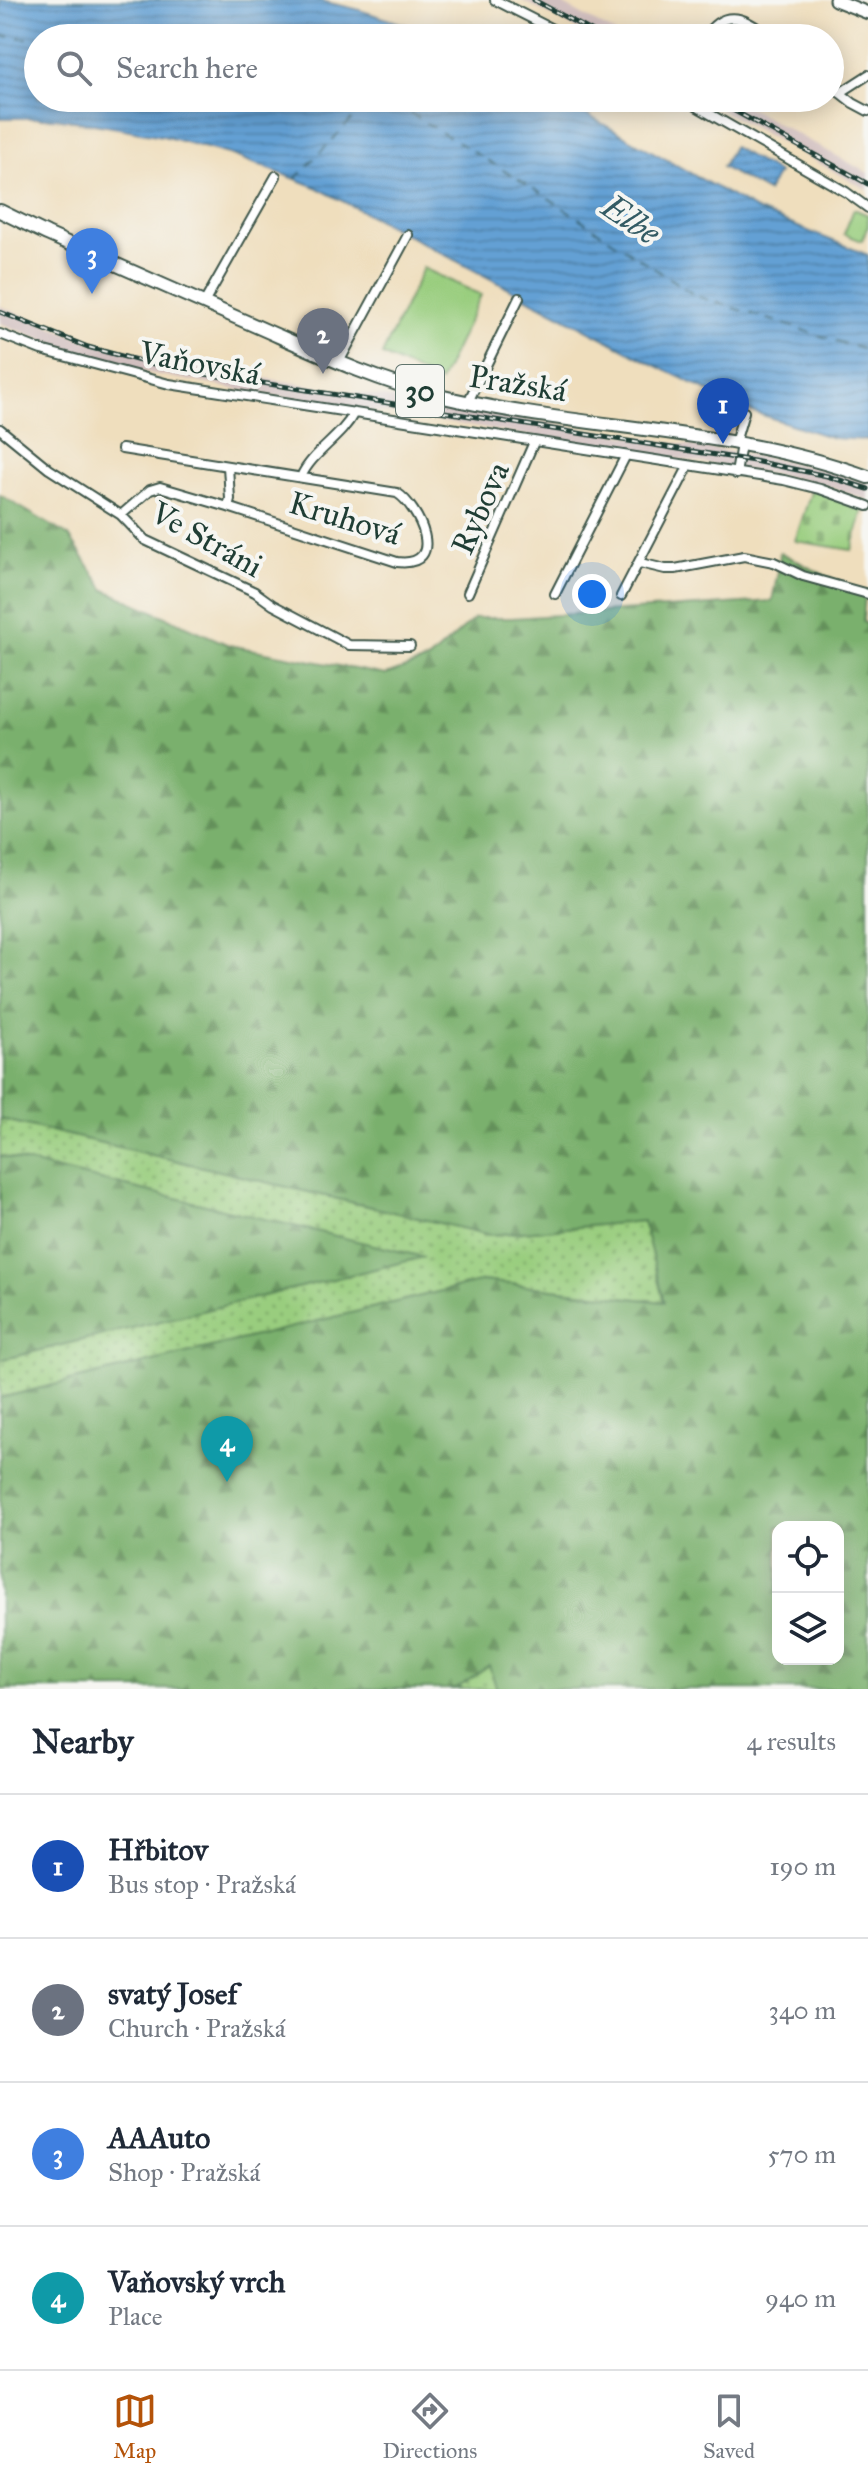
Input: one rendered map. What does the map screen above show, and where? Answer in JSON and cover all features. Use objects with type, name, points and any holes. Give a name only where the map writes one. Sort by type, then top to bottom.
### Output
[{"type":"main road","points":[[835,0],[868,13]]},
{"type":"main road","name":"Pražská","points":[[0,211],[384,380],[468,402],[738,444],[823,462],[868,477]]},
{"type":"street","points":[[495,0],[542,24]]},
{"type":"street","points":[[716,24],[740,17],[753,24]]},
{"type":"street","points":[[844,90],[868,75]]},
{"type":"street","points":[[844,96],[868,111]]},
{"type":"street","points":[[706,112],[846,192],[868,208]]},
{"type":"street","points":[[204,303],[276,176]]},
{"type":"street","points":[[339,362],[408,235]]},
{"type":"street","points":[[468,402],[519,298]]},
{"type":"street","name":"Vaňovská","points":[[0,334],[41,350],[169,384],[784,480],[868,506]]},
{"type":"street","points":[[736,474],[744,412]]},
{"type":"street","name":"Kruhová","points":[[301,477],[305,467],[346,428],[354,413]]},
{"type":"street","name":"Ve Stráni","points":[[0,429],[49,469],[121,515],[145,540],[255,592],[273,605],[349,645],[410,646]]},
{"type":"street","name":"Rybova","points":[[468,593],[534,442]]},
{"type":"street","name":"Kruhová","points":[[121,515],[150,490],[160,487],[397,562],[414,561],[423,555],[426,548],[424,535],[401,495],[389,491],[122,449]]},
{"type":"street","points":[[555,594],[625,457]]},
{"type":"street","points":[[228,466],[228,507]]},
{"type":"street","points":[[621,596],[688,467]]},
{"type":"street","points":[[640,563],[675,569],[744,556],[774,562],[803,576],[868,594]]},
{"type":"shaded area","points":[[521,0],[555,0],[599,24],[566,24]]},
{"type":"shaded area","points":[[725,112],[757,112],[868,173],[868,190]]},
{"type":"shaded area","points":[[0,306],[90,342],[194,367],[782,460],[868,483],[868,500],[825,485],[779,475],[251,392],[138,371],[85,356],[0,323]]},
{"type":"green space","points":[[854,209],[868,215],[868,226],[862,241],[844,234]]},
{"type":"green space","points":[[423,268],[481,295],[440,382],[382,355]]},
{"type":"green space","points":[[812,489],[864,506],[852,550],[795,541]]},
{"type":"green space","points":[[0,495],[69,536],[105,590],[229,645],[386,675],[428,660],[475,618],[772,601],[780,552],[865,596],[863,621],[868,626],[868,1689],[497,1689],[489,1666],[456,1689],[0,1689],[0,1398],[483,1281],[664,1302],[643,1221],[490,1235],[0,1119]]},
{"type":"green space","points":[[0,1119],[490,1235],[643,1221],[664,1302],[483,1281],[0,1398],[0,1360],[422,1257],[0,1156]]},
{"type":"green space","points":[[0,1156],[424,1257],[0,1360]]},
{"type":"green space","points":[[489,1666],[497,1689],[456,1689]]},
{"type":"water","name":"Elbe","points":[[0,0],[317,0],[403,24],[24,24],[24,112],[582,112],[758,211],[868,255],[868,440],[833,438],[747,410],[314,186],[232,155],[163,136],[107,126],[56,118],[0,118]]},
{"type":"water","points":[[733,147],[778,173],[767,192],[722,167]]},
{"type":"ferry route","points":[[0,36],[24,38]]},
{"type":"ferry route","points":[[295,179],[359,112]]},
{"type":"ferry route","points":[[408,112],[544,195],[696,296],[868,351]]},
{"type":"railway","points":[[534,0],[578,24]]},
{"type":"railway","points":[[737,112],[868,184]]},
{"type":"railway","points":[[0,312],[88,347],[193,372],[754,461],[827,476],[868,489]]},
{"type":"place","name":"AAAuto","points":[[92,294]]},
{"type":"place","name":"svatý Josef","points":[[323,374]]},
{"type":"place","name":"Hřbitov","points":[[723,444]]},
{"type":"place","name":"Vaňovský vrch","points":[[227,1482]]}]
